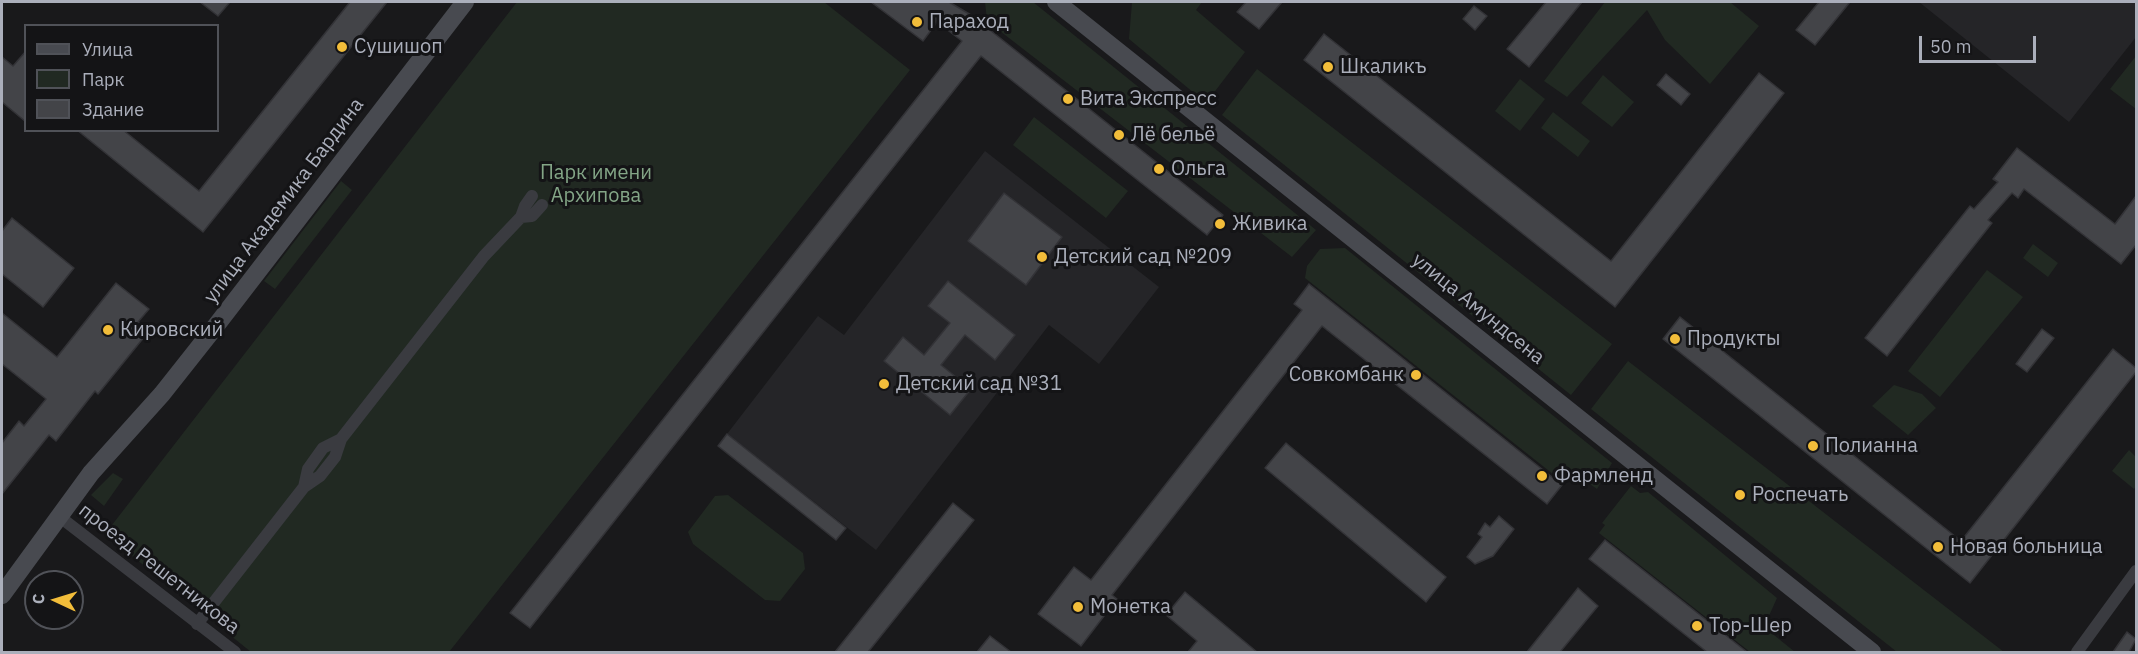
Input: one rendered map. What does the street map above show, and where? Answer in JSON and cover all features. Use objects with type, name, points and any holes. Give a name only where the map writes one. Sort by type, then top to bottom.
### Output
[{"type":"main road","name":"улица Академика Бардина","points":[[2,595],[108,453],[162,394],[465,2]]},
{"type":"main road","name":"улица Амундсена","points":[[1056,2],[1872,652]]},
{"type":"street","points":[[197,624],[304,487],[320,476],[335,457],[340,439],[484,256],[521,218],[532,196]]},
{"type":"street","points":[[521,218],[532,216],[542,206]]},
{"type":"street","name":"проезд Решетникова","points":[[60,517],[235,652]]},
{"type":"street","points":[[2077,652],[2136,571]]},
{"type":"shaded area","points":[[1919,2],[2136,2],[2136,37],[2069,122]]},
{"type":"shaded area","name":"Детский сад №31","points":[[985,151],[1159,287],[1099,364],[1049,325],[876,550],[727,434],[818,316],[844,335]]},
{"type":"green space","name":"Парк имени Архипова","points":[[517,2],[824,2],[910,70],[449,652],[251,652],[105,534]]},
{"type":"green space","points":[[985,2],[1033,2],[1316,230],[1292,257],[987,21]]},
{"type":"green space","points":[[1132,2],[1202,2],[1196,10],[1245,52],[1206,103],[1129,39]]},
{"type":"green space","points":[[1605,2],[1730,2],[1759,26],[1710,84],[1665,40],[1647,10],[1567,97],[1544,81]]},
{"type":"green space","points":[[2136,56],[2136,109],[2110,89]]},
{"type":"green space","points":[[1257,69],[1612,344],[1571,395],[1222,115]]},
{"type":"green space","points":[[1603,75],[1634,102],[1612,127],[1581,103]]},
{"type":"green space","points":[[1520,79],[1545,99],[1520,131],[1495,111]]},
{"type":"green space","points":[[1553,112],[1590,141],[1578,157],[1541,128]]},
{"type":"green space","points":[[1034,117],[1128,191],[1106,218],[1013,145]]},
{"type":"green space","points":[[341,181],[352,190],[275,289],[264,281]]},
{"type":"green space","points":[[2033,244],[2058,263],[2048,277],[2023,258]]},
{"type":"green space","points":[[1345,248],[1612,463],[1597,489],[1577,475],[1558,478],[1305,278],[1307,266],[1320,249]]},
{"type":"green space","points":[[1987,270],[2023,297],[1940,397],[1908,371]]},
{"type":"green space","points":[[1628,361],[2004,652],[1897,652],[1591,409]]},
{"type":"green space","points":[[1894,385],[1922,394],[1936,408],[1908,435],[1872,406]]},
{"type":"green space","points":[[2129,450],[2136,457],[2136,486],[2134,489],[2112,471]]},
{"type":"green space","points":[[113,473],[123,479],[104,506],[91,495]]},
{"type":"green space","points":[[1631,486],[1640,493],[1648,492],[1777,598],[1764,627],[1795,652],[1750,652],[1599,533],[1605,525],[1602,523]]},
{"type":"green space","points":[[728,495],[803,553],[805,569],[780,601],[765,600],[693,544],[688,532],[715,496]]},
{"type":"building","points":[[200,2],[230,2],[218,16]]},
{"type":"building","points":[[350,2],[387,2],[203,232],[79,132],[125,132],[199,191]]},
{"type":"building","points":[[871,2],[949,2],[971,15],[1223,215],[1207,235],[981,56],[530,628],[510,613],[962,41],[937,22],[923,41]]},
{"type":"building","points":[[1246,2],[1282,2],[1259,29],[1237,12]]},
{"type":"building","points":[[1546,2],[1582,2],[1529,67],[1507,49]]},
{"type":"building","points":[[1819,2],[1850,2],[1815,45],[1796,30]]},
{"type":"building","points":[[1474,6],[1487,16],[1475,30],[1463,19]]},
{"type":"building","points":[[1324,34],[1611,261],[1759,73],[1784,93],[1615,307],[1304,60]]},
{"type":"building","points":[[24,53],[24,120],[2,102],[2,57],[13,66]]},
{"type":"building","points":[[1666,74],[1690,94],[1681,105],[1657,85]]},
{"type":"building","points":[[2017,148],[2115,224],[2136,196],[2136,245],[2121,264],[2024,189],[2018,198],[2012,193],[1988,220],[1992,223],[1887,356],[1865,338],[1970,206],[1974,209],[1998,182],[1993,179]]},
{"type":"building","points":[[1004,193],[1062,237],[1026,285],[968,241]]},
{"type":"building","points":[[12,218],[74,268],[43,307],[2,274],[2,231]]},
{"type":"building","points":[[948,281],[1015,335],[995,360],[965,335],[941,365],[971,389],[950,415],[884,361],[903,337],[924,355],[950,323],[928,306]]},
{"type":"building","points":[[116,283],[149,309],[138,322],[149,331],[98,394],[95,391],[56,441],[49,435],[2,494],[2,443],[19,421],[24,426],[46,399],[2,364],[2,313],[57,357]]},
{"type":"building","points":[[1309,284],[1562,485],[1547,504],[1322,326],[1112,595],[1117,599],[1081,646],[1038,614],[1074,567],[1091,580],[1302,310],[1294,304]]},
{"type":"building","points":[[1680,317],[1961,541],[2113,349],[2136,368],[2136,372],[1970,583],[1663,339]]},
{"type":"building","points":[[2042,329],[2054,338],[2027,372],[2016,364]]},
{"type":"building","points":[[727,434],[846,528],[836,540],[718,446]]},
{"type":"building","points":[[1286,443],[1446,577],[1426,602],[1265,468]]},
{"type":"building","points":[[953,503],[974,520],[868,652],[835,652]]},
{"type":"building","points":[[1499,516],[1514,529],[1493,556],[1475,564],[1467,557],[1482,537],[1478,534],[1485,523],[1490,527]]},
{"type":"building","points":[[1605,540],[1747,652],[1707,652],[1589,559]]},
{"type":"building","points":[[1578,588],[1598,606],[1560,652],[1527,652]]},
{"type":"building","points":[[1185,592],[1257,652],[1188,652],[1197,641],[1166,615]]},
{"type":"building","points":[[2127,632],[2136,639],[2129,652],[2113,652]]},
{"type":"building","points":[[990,636],[1011,652],[977,652]]},
{"type":"place","name":"Параход","points":[[917,22]]},
{"type":"place","name":"Сушишоп","points":[[342,47]]},
{"type":"place","name":"Шкаликъ","points":[[1328,67]]},
{"type":"place","name":"Вита Экспресс","points":[[1068,99]]},
{"type":"place","name":"Лё бельё","points":[[1119,135]]},
{"type":"place","name":"Ольга","points":[[1159,169]]},
{"type":"place","name":"Живика","points":[[1220,224]]},
{"type":"place","name":"Детский сад №209","points":[[1042,257]]},
{"type":"place","name":"Кировский","points":[[108,330]]},
{"type":"place","name":"Продукты","points":[[1675,339]]},
{"type":"place","name":"Совкомбанк","points":[[1416,375]]},
{"type":"place","name":"Детский сад №31","points":[[884,384]]},
{"type":"place","name":"Полианна","points":[[1813,446]]},
{"type":"place","name":"Фармленд","points":[[1542,476]]},
{"type":"place","name":"Роспечать","points":[[1740,495]]},
{"type":"place","name":"Новая больница","points":[[1938,547]]},
{"type":"place","name":"Монетка","points":[[1078,607]]},
{"type":"place","name":"Тор-Шер","points":[[1697,626]]}]
